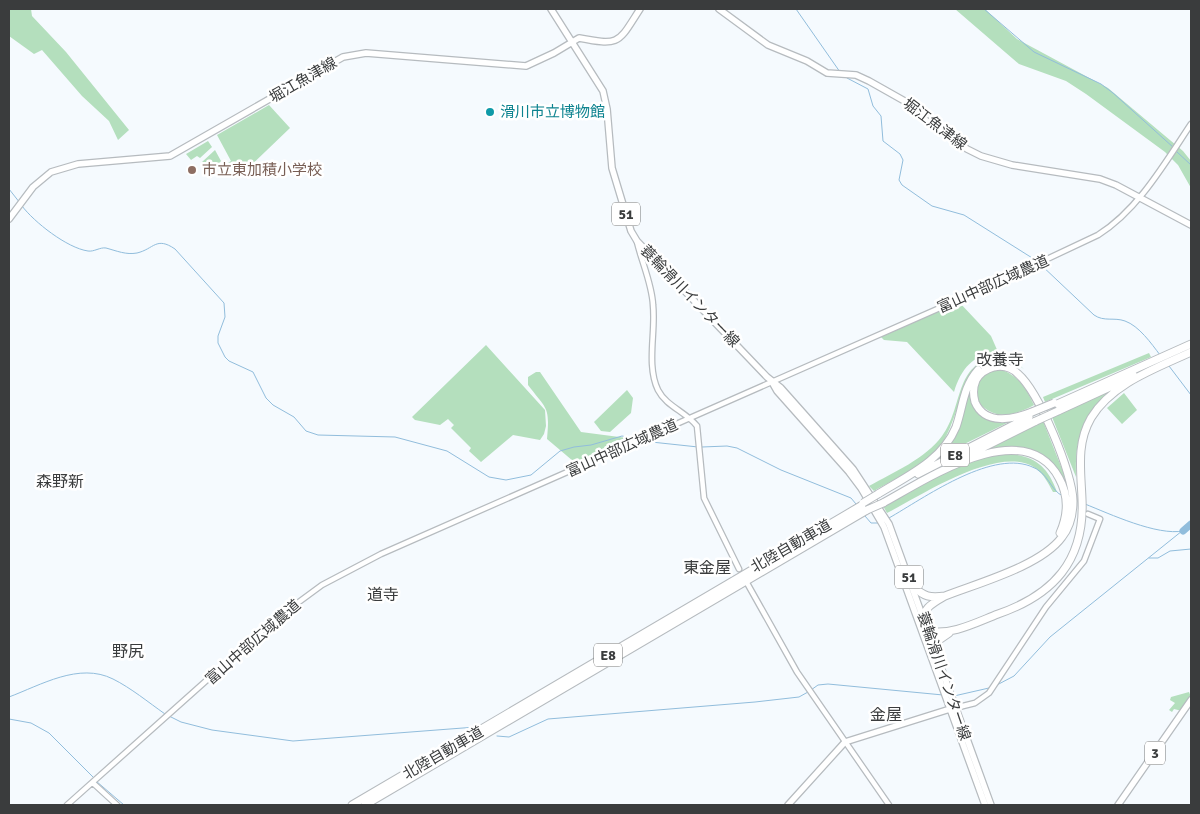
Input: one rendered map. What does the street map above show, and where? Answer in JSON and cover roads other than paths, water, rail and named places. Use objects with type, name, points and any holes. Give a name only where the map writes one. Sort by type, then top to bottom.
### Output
[{"type":"highway","points":[[953,630],[928,631],[920,625],[922,614],[932,603],[945,596],[1045,554],[1062,536],[1072,514],[1071,486],[1062,456],[1036,401],[1017,373],[1005,367],[996,366],[984,371],[976,380],[975,401],[987,416],[1004,419],[1034,416],[1056,406],[1128,371],[1191,344]]},
{"type":"highway","points":[[1056,406],[1191,351]]},
{"type":"highway","points":[[933,644],[953,630],[1014,608],[1040,595],[1064,571],[1075,550],[1080,535],[1082,508],[1081,445],[1092,416],[1102,403],[1122,387],[1191,351]]},
{"type":"highway","points":[[880,498],[940,453],[954,432],[972,378],[985,365],[1004,362],[1019,369],[1030,381],[1059,438],[1078,495],[1080,535]]},
{"type":"highway","name":"北陸自動車道","points":[[352,805],[850,512],[1034,416]]},
{"type":"highway","points":[[880,498],[976,457],[1008,450],[1027,453],[1044,461],[1054,470],[1061,482],[1066,499],[1064,525],[1054,544],[1045,554]]},
{"type":"highway","name":"北陸自動車道","points":[[365,805],[865,505]]},
{"type":"highway","points":[[913,586],[926,597],[945,596]]},
{"type":"main road","name":"蓑輪滑川インター線","points":[[551,9],[603,91],[607,109],[612,168],[637,241],[772,381],[781,388],[866,486],[889,524],[933,644],[952,708],[985,805]]},
{"type":"main road","points":[[571,41],[579,38],[610,43],[617,41],[640,9]]},
{"type":"main road","name":"堀江魚津線","points":[[718,9],[768,45],[807,61],[827,73],[856,75],[869,81],[908,103],[924,119],[967,149],[981,156],[1012,165],[1100,179],[1116,184],[1191,225]]},
{"type":"main road","name":"堀江魚津線","points":[[9,220],[33,186],[51,172],[78,164],[170,156],[344,57],[366,53],[526,66],[554,53],[571,41]]},
{"type":"main road","name":"蓑輪滑川インター線","points":[[772,381],[777,391],[849,472],[870,501],[890,539],[920,625],[990,805]]},
{"type":"main road","name":"3","points":[[1118,805],[1191,700]]},
{"type":"main road","points":[[788,805],[845,742],[952,708]]},
{"type":"street","name":"富山中部広域農道","points":[[68,805],[273,621],[322,585],[381,554],[1074,247],[1110,228],[1139,196],[1191,124]]},
{"type":"street","points":[[637,241],[653,304],[653,364],[656,383],[662,396],[691,418],[697,426],[704,498],[739,569]]},
{"type":"street","points":[[952,708],[975,703],[989,693],[1046,607],[1073,576],[1090,548],[1100,519],[1088,514]]},
{"type":"street","points":[[747,583],[808,688],[889,805]]},
{"type":"street","points":[[92,783],[117,805]]},
{"type":"waterway","points":[[796,9],[840,72]]},
{"type":"waterway","points":[[984,9],[1034,52],[1101,84],[1174,148]]},
{"type":"waterway","points":[[847,78],[868,89],[873,106],[881,116],[883,141],[900,154],[903,160],[899,180],[902,185],[932,206],[964,215],[1037,261]]},
{"type":"waterway","points":[[1176,151],[1191,165]]},
{"type":"waterway","points":[[9,189],[20,203]]},
{"type":"waterway","points":[[22,206],[34,219],[61,240],[80,249],[90,251],[106,248],[137,253],[159,243],[169,245],[175,249],[224,303],[225,317],[218,336],[218,343],[225,357],[229,361],[253,372],[266,398],[273,405],[294,417],[306,431],[318,435],[395,437],[447,451],[489,477],[506,480],[531,475],[560,451],[622,436],[636,439]]},
{"type":"waterway","points":[[1040,264],[1094,315],[1130,323],[1144,335],[1160,355]]},
{"type":"waterway","points":[[1169,366],[1191,395]]},
{"type":"waterway","points":[[642,441],[698,447]]},
{"type":"waterway","points":[[702,447],[727,446],[737,448],[781,470],[851,498],[856,504]]},
{"type":"waterway","points":[[889,518],[957,479],[996,465],[1014,463],[1030,466],[1041,473],[1055,490],[1063,496]]},
{"type":"waterway","points":[[1085,504],[1147,527],[1172,532],[1183,531]]},
{"type":"waterway","points":[[865,516],[871,523],[879,523]]},
{"type":"waterway","points":[[1183,531],[1191,524]]},
{"type":"waterway","points":[[995,686],[1014,676],[1050,637],[1182,531]]},
{"type":"waterway","points":[[1149,558],[1158,558],[1170,551],[1191,549]]},
{"type":"waterway","points":[[9,697],[60,677],[87,673],[100,674],[113,679],[133,691],[165,714]]},
{"type":"waterway","points":[[811,690],[818,685],[828,684],[943,695]]},
{"type":"waterway","points":[[954,696],[989,688]]},
{"type":"waterway","points":[[497,736],[509,737],[548,719],[755,702],[799,697],[808,692]]},
{"type":"waterway","points":[[169,716],[181,722],[212,730],[293,741],[476,727]]},
{"type":"waterway","points":[[9,719],[31,723],[49,733],[94,778]]},
{"type":"waterway","points":[[96,781],[124,805]]},
{"type":"place","name":"滑川市立博物館","points":[[490,112]]},
{"type":"place","name":"市立東加積小学校","points":[[192,170]]},
{"type":"district","name":"改養寺","points":[[1000,359]]},
{"type":"district","name":"森野新","points":[[60,481]]},
{"type":"district","name":"東金屋","points":[[707,567]]},
{"type":"district","name":"道寺","points":[[383,594]]},
{"type":"district","name":"野尻","points":[[128,651]]},
{"type":"district","name":"金屋","points":[[886,714]]}]
